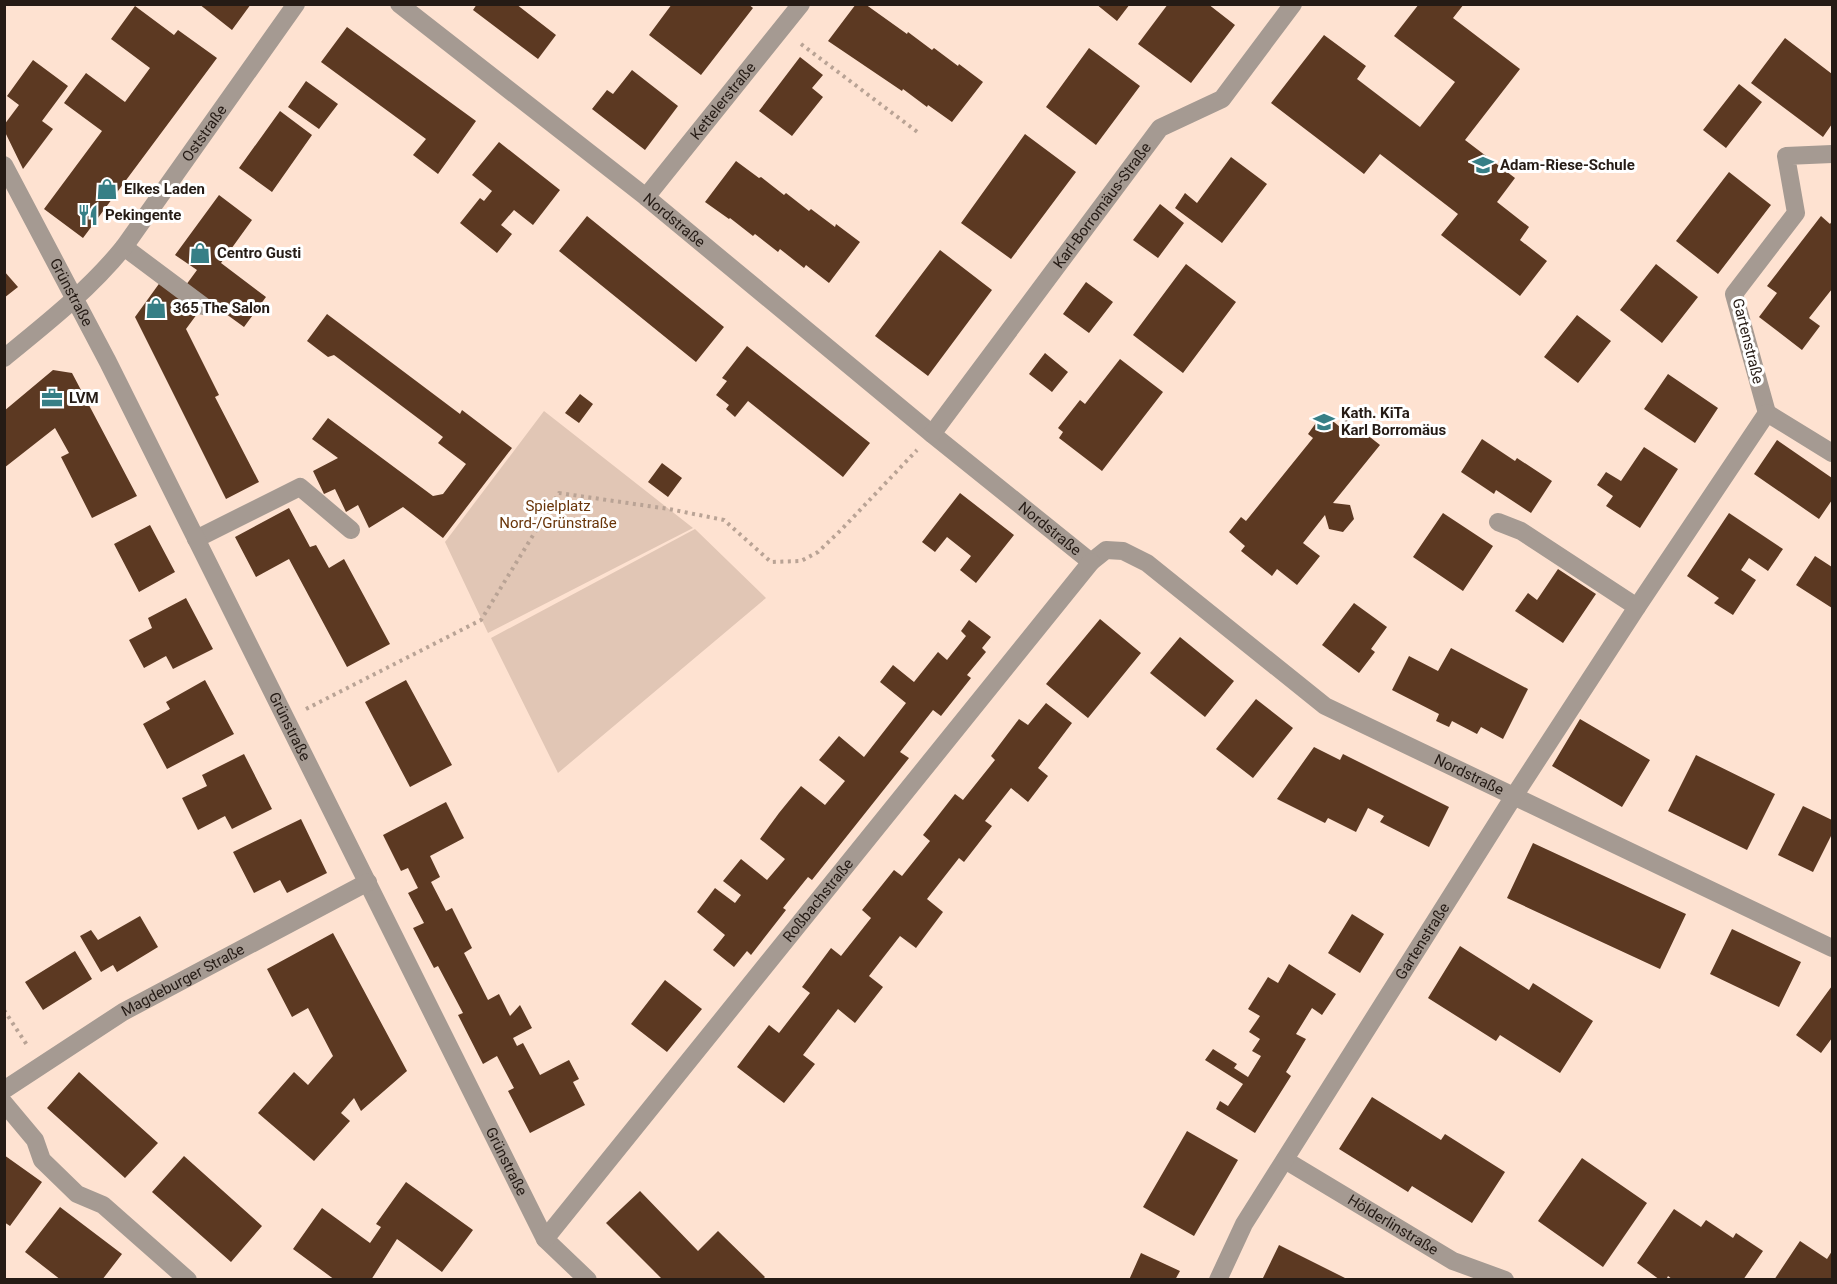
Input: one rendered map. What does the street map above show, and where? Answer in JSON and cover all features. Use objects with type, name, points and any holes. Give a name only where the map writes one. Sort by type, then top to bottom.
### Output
[{"type":"street","name":"Oststraße","points":[[4,358],[76,298],[105,270],[124,247],[296,4]]},
{"type":"street","name":"Nordstraße","points":[[399,4],[646,197],[932,434],[1091,562],[1106,550],[1123,551],[1148,563],[1325,706],[1833,948]]},
{"type":"street","name":"Kettelerstraße","points":[[646,197],[801,4]]},
{"type":"street","name":"Karl-Borromäus-Straße","points":[[932,434],[1160,128],[1222,99],[1293,4]]},
{"type":"street","name":"Gartenstraße","points":[[1218,1280],[1244,1224],[1514,796],[1767,413],[1734,294],[1796,213],[1786,156],[1833,154]]},
{"type":"street","name":"Grünstraße","points":[[4,165],[76,298],[545,1239],[588,1280]]},
{"type":"street","points":[[124,247],[202,306]]},
{"type":"street","points":[[1767,413],[1833,453]]},
{"type":"street","points":[[196,539],[300,487],[351,530]]},
{"type":"street","points":[[1498,522],[1521,531],[1637,607]]},
{"type":"street","name":"Roßbachstraße","points":[[545,1239],[1091,562]]},
{"type":"street","name":"Magdeburger Straße","points":[[4,1090],[123,1012],[368,882]]},
{"type":"street","points":[[4,1103],[35,1140],[42,1160],[76,1194],[104,1205],[188,1280]]},
{"type":"street","name":"Hölderlinstraße","points":[[1285,1160],[1453,1261],[1505,1280]]},
{"type":"path","points":[[781,29],[920,134]]},
{"type":"path","points":[[287,719],[481,620],[559,493],[669,509],[724,520],[771,562],[801,561],[818,552],[841,530],[932,434]]},
{"type":"path","points":[[4,1010],[39,1067]]},
{"type":"green space","name":"Spielplatz Nord-/Grünstraße","points":[[544,411],[693,528],[488,633],[445,542]]},
{"type":"green space","points":[[695,529],[766,598],[558,773],[491,638]]},
{"type":"building","points":[[199,4],[251,4],[232,30]]},
{"type":"building","points":[[477,4],[516,4],[556,35],[538,59],[473,10]]},
{"type":"building","points":[[672,4],[748,4],[753,8],[701,75],[649,35]]},
{"type":"building","points":[[856,4],[865,4],[907,34],[908,32],[932,50],[934,48],[983,82],[952,122],[828,41]]},
{"type":"building","points":[[1096,4],[1130,4],[1117,21]]},
{"type":"building","points":[[1168,4],[1208,4],[1235,25],[1191,83],[1138,44]]},
{"type":"building","points":[[1419,4],[1464,4],[1453,18],[1520,69],[1465,140],[1515,178],[1497,202],[1529,227],[1520,240],[1547,261],[1520,296],[1441,235],[1458,214],[1380,154],[1364,174],[1271,103],[1324,35],[1366,66],[1357,79],[1420,127],[1455,82],[1394,36]]},
{"type":"building","points":[[135,6],[174,35],[178,30],[217,58],[83,238],[44,209],[102,131],[64,103],[86,73],[125,102],[150,68],[111,39]]},
{"type":"building","points":[[347,27],[476,121],[438,174],[413,155],[426,139],[321,62]]},
{"type":"building","points":[[1785,38],[1832,74],[1832,124],[1823,137],[1751,83]]},
{"type":"building","points":[[1089,48],[1140,86],[1096,145],[1046,107]]},
{"type":"building","points":[[800,57],[823,75],[812,88],[823,97],[792,136],[759,111]]},
{"type":"building","points":[[33,60],[68,86],[42,121],[53,129],[23,169],[4,130],[4,125],[19,105],[7,96]]},
{"type":"building","points":[[632,70],[678,106],[645,150],[592,109],[607,90],[613,94]]},
{"type":"building","points":[[306,81],[338,104],[319,129],[288,107]]},
{"type":"building","points":[[1739,84],[1762,102],[1726,148],[1703,130]]},
{"type":"building","points":[[280,111],[312,135],[272,192],[239,168]]},
{"type":"building","points":[[1025,134],[1076,172],[1011,259],[961,223]]},
{"type":"building","points":[[499,142],[560,190],[533,225],[514,210],[501,225],[512,234],[497,253],[460,223],[480,198],[484,201],[492,191],[472,175]]},
{"type":"building","points":[[1231,157],[1267,184],[1222,243],[1175,208],[1185,193],[1197,203]]},
{"type":"building","points":[[736,161],[784,195],[786,193],[809,211],[811,209],[835,227],[836,224],[860,242],[829,283],[806,265],[804,268],[780,249],[778,252],[755,234],[753,236],[705,202]]},
{"type":"building","points":[[1729,172],[1771,205],[1718,274],[1676,241]]},
{"type":"building","points":[[219,195],[252,220],[221,263],[266,297],[244,327],[186,285],[197,270],[175,255]]},
{"type":"building","points":[[1160,204],[1184,223],[1158,258],[1133,240]]},
{"type":"building","points":[[587,216],[724,327],[696,362],[559,251]]},
{"type":"building","points":[[1821,216],[1830,224],[1832,221],[1832,289],[1809,318],[1820,326],[1802,350],[1759,317],[1777,293],[1767,286]]},
{"type":"building","points":[[940,250],[992,290],[928,376],[875,336]]},
{"type":"building","points":[[1186,264],[1236,302],[1183,373],[1133,335]]},
{"type":"building","points":[[1656,264],[1698,297],[1662,343],[1620,310]]},
{"type":"building","points":[[4,271],[18,287],[4,298]]},
{"type":"building","points":[[161,281],[200,310],[186,329],[219,395],[215,397],[259,482],[226,499],[135,317]]},
{"type":"building","points":[[1086,282],[1113,302],[1089,333],[1063,314]]},
{"type":"building","points":[[327,314],[460,414],[462,410],[512,448],[443,538],[403,507],[369,528],[358,505],[346,512],[335,489],[324,494],[313,471],[338,458],[312,439],[328,418],[433,496],[443,494],[466,464],[438,443],[443,437],[334,355],[328,357],[307,341]]},
{"type":"building","points":[[1577,315],[1611,341],[1578,383],[1544,357]]},
{"type":"building","points":[[747,346],[870,443],[843,477],[748,401],[735,417],[726,409],[729,405],[716,395],[727,381],[722,378]]},
{"type":"building","points":[[1045,353],[1068,372],[1052,392],[1029,374]]},
{"type":"building","points":[[1120,359],[1163,392],[1102,471],[1059,438],[1063,432],[1058,428],[1080,400],[1085,404]]},
{"type":"building","points":[[53,370],[72,373],[137,496],[92,518],[61,457],[69,453],[55,428],[4,468],[4,411]]},
{"type":"building","points":[[1668,374],[1718,408],[1695,443],[1644,409]]},
{"type":"building","points":[[580,394],[593,404],[579,423],[565,413]]},
{"type":"building","points":[[1323,413],[1340,427],[1346,418],[1380,445],[1333,503],[1350,505],[1354,519],[1343,532],[1329,529],[1325,515],[1303,543],[1320,556],[1297,585],[1277,569],[1272,576],[1241,551],[1245,546],[1229,532],[1241,517],[1246,521],[1313,438],[1308,434]]},
{"type":"building","points":[[1482,439],[1515,461],[1517,458],[1552,481],[1531,513],[1496,490],[1494,494],[1461,472]]},
{"type":"building","points":[[1777,440],[1832,478],[1832,500],[1819,519],[1754,474]]},
{"type":"building","points":[[1644,447],[1678,469],[1640,528],[1606,506],[1613,496],[1597,485],[1606,472],[1621,481]]},
{"type":"building","points":[[662,463],[682,478],[668,497],[648,482]]},
{"type":"building","points":[[960,493],[1014,535],[976,583],[960,570],[971,556],[947,537],[935,552],[922,542]]},
{"type":"building","points":[[289,508],[310,547],[316,545],[329,568],[344,559],[390,644],[347,667],[289,559],[256,577],[235,537]]},
{"type":"building","points":[[1443,513],[1493,546],[1463,591],[1413,557]]},
{"type":"building","points":[[1729,513],[1783,549],[1768,571],[1749,558],[1741,570],[1756,580],[1733,615],[1714,603],[1719,598],[1687,576]]},
{"type":"building","points":[[150,525],[175,572],[139,592],[114,544]]},
{"type":"building","points":[[1815,556],[1832,567],[1832,608],[1796,585]]},
{"type":"building","points":[[1558,569],[1596,594],[1563,643],[1515,611],[1528,593],[1537,600]]},
{"type":"building","points":[[186,598],[213,649],[173,669],[166,656],[144,668],[129,640],[152,628],[148,618]]},
{"type":"building","points":[[1354,603],[1387,627],[1371,649],[1375,652],[1359,673],[1322,645]]},
{"type":"building","points":[[1100,619],[1141,653],[1088,718],[1046,684]]},
{"type":"building","points":[[969,620],[991,637],[982,648],[986,652],[967,675],[971,678],[941,716],[933,710],[900,752],[909,758],[812,880],[808,877],[783,908],[786,910],[751,955],[747,951],[734,967],[713,950],[725,935],[697,912],[715,888],[735,903],[741,895],[723,881],[741,859],[767,880],[785,859],[760,839],[779,813],[801,786],[825,805],[845,781],[819,760],[839,736],[864,757],[906,703],[880,682],[893,665],[914,682],[938,652],[947,660],[966,636],[961,631]]},
{"type":"building","points":[[1180,637],[1234,681],[1205,717],[1150,673]]},
{"type":"building","points":[[1451,648],[1528,689],[1503,739],[1481,727],[1477,734],[1452,721],[1449,727],[1436,721],[1439,714],[1392,690],[1409,656],[1438,671]]},
{"type":"building","points":[[205,680],[234,734],[167,769],[143,724],[170,709],[166,702]]},
{"type":"building","points":[[406,680],[452,765],[410,787],[365,702]]},
{"type":"building","points":[[1256,699],[1293,728],[1253,778],[1216,749]]},
{"type":"building","points":[[1046,703],[1072,723],[1038,768],[1048,776],[1028,802],[1011,788],[985,821],[992,826],[964,862],[959,858],[927,899],[943,912],[916,948],[900,936],[869,976],[883,987],[855,1023],[838,1009],[803,1055],[815,1064],[784,1103],[737,1067],[769,1025],[779,1033],[810,993],[802,987],[831,948],[841,956],[871,918],[862,910],[894,870],[902,876],[930,841],[923,835],[955,794],[963,800],[995,760],[991,756],[1019,719],[1028,725]]},
{"type":"building","points":[[1580,719],[1650,760],[1622,807],[1552,766]]},
{"type":"building","points":[[1314,747],[1340,760],[1343,754],[1449,807],[1429,847],[1380,822],[1384,816],[1368,808],[1356,832],[1328,818],[1325,823],[1277,799]]},
{"type":"building","points":[[244,754],[272,809],[232,829],[225,816],[198,830],[182,798],[207,786],[202,775]]},
{"type":"building","points":[[1696,755],[1775,794],[1747,850],[1668,811]]},
{"type":"building","points":[[446,802],[464,838],[430,856],[440,877],[431,882],[446,911],[452,908],[472,948],[464,953],[488,1000],[499,994],[510,1016],[520,1005],[532,1028],[513,1038],[517,1046],[523,1043],[540,1075],[569,1060],[579,1079],[573,1082],[585,1105],[530,1133],[508,1091],[514,1088],[497,1056],[483,1064],[458,1015],[463,1013],[438,966],[434,968],[413,928],[424,923],[408,893],[418,888],[408,868],[401,871],[383,835]]},
{"type":"building","points":[[1803,806],[1832,820],[1832,834],[1813,872],[1778,855]]},
{"type":"building","points":[[301,819],[327,873],[287,893],[280,880],[254,893],[233,852]]},
{"type":"building","points":[[1533,843],[1686,914],[1660,969],[1507,898]]},
{"type":"building","points":[[1352,914],[1384,934],[1360,973],[1328,953]]},
{"type":"building","points":[[140,916],[158,947],[117,972],[113,965],[101,972],[80,936],[91,930],[98,940]]},
{"type":"building","points":[[1732,929],[1801,962],[1779,1007],[1710,974]]},
{"type":"building","points":[[333,933],[407,1071],[361,1111],[354,1098],[341,1113],[350,1121],[314,1161],[258,1113],[294,1072],[308,1085],[333,1056],[308,1008],[292,1017],[267,969]]},
{"type":"building","points":[[1460,946],[1529,990],[1533,983],[1593,1021],[1560,1073],[1500,1035],[1496,1041],[1428,998]]},
{"type":"building","points":[[75,951],[92,979],[43,1010],[25,982]]},
{"type":"building","points":[[1289,964],[1336,994],[1322,1015],[1312,1008],[1296,1034],[1306,1039],[1286,1072],[1291,1076],[1255,1133],[1216,1109],[1220,1101],[1228,1106],[1243,1084],[1205,1060],[1213,1049],[1237,1064],[1234,1068],[1248,1077],[1261,1056],[1252,1051],[1260,1039],[1249,1032],[1260,1016],[1248,1009],[1268,977],[1278,983]]},
{"type":"building","points":[[665,980],[702,1009],[667,1052],[631,1024]]},
{"type":"building","points":[[1832,986],[1832,1038],[1821,1053],[1796,1035]]},
{"type":"building","points":[[79,1072],[158,1143],[125,1178],[47,1108]]},
{"type":"building","points":[[1372,1097],[1441,1140],[1445,1134],[1505,1172],[1472,1223],[1412,1186],[1408,1192],[1339,1149]]},
{"type":"building","points":[[1187,1131],[1238,1160],[1194,1236],[1143,1207]]},
{"type":"building","points":[[4,1155],[42,1182],[10,1226],[4,1222]]},
{"type":"building","points":[[184,1156],[262,1226],[231,1262],[152,1192]]},
{"type":"building","points":[[1582,1158],[1647,1203],[1603,1267],[1538,1221]]},
{"type":"building","points":[[406,1182],[473,1230],[442,1272],[397,1239],[371,1280],[335,1280],[293,1249],[322,1208],[370,1243],[381,1227],[376,1224]]},
{"type":"building","points":[[640,1191],[698,1251],[718,1231],[765,1277],[762,1280],[663,1280],[606,1223]]},
{"type":"building","points":[[60,1207],[122,1254],[102,1280],[61,1280],[25,1252]]},
{"type":"building","points":[[1674,1209],[1701,1227],[1706,1220],[1733,1238],[1736,1233],[1763,1251],[1743,1280],[1673,1280],[1668,1276],[1666,1280],[1660,1280],[1637,1263]]},
{"type":"building","points":[[1800,1241],[1827,1259],[1832,1251],[1832,1280],[1774,1280]]},
{"type":"building","points":[[1279,1245],[1349,1280],[1262,1280]]},
{"type":"building","points":[[1141,1253],[1180,1271],[1175,1280],[1129,1280]]},
{"type":"place","name":"Adam-Riese-Schule","points":[[1483,165]]},
{"type":"place","name":"Elkes Laden","points":[[107,189]]},
{"type":"place","name":"Pekingente","points":[[88,215]]},
{"type":"place","name":"Centro Gusti","points":[[200,253]]},
{"type":"place","name":"365 The Salon","points":[[156,308]]},
{"type":"place","name":"LVM","points":[[52,398]]},
{"type":"place","name":"Kath. KiTa Karl Borromäus","points":[[1324,422]]}]
